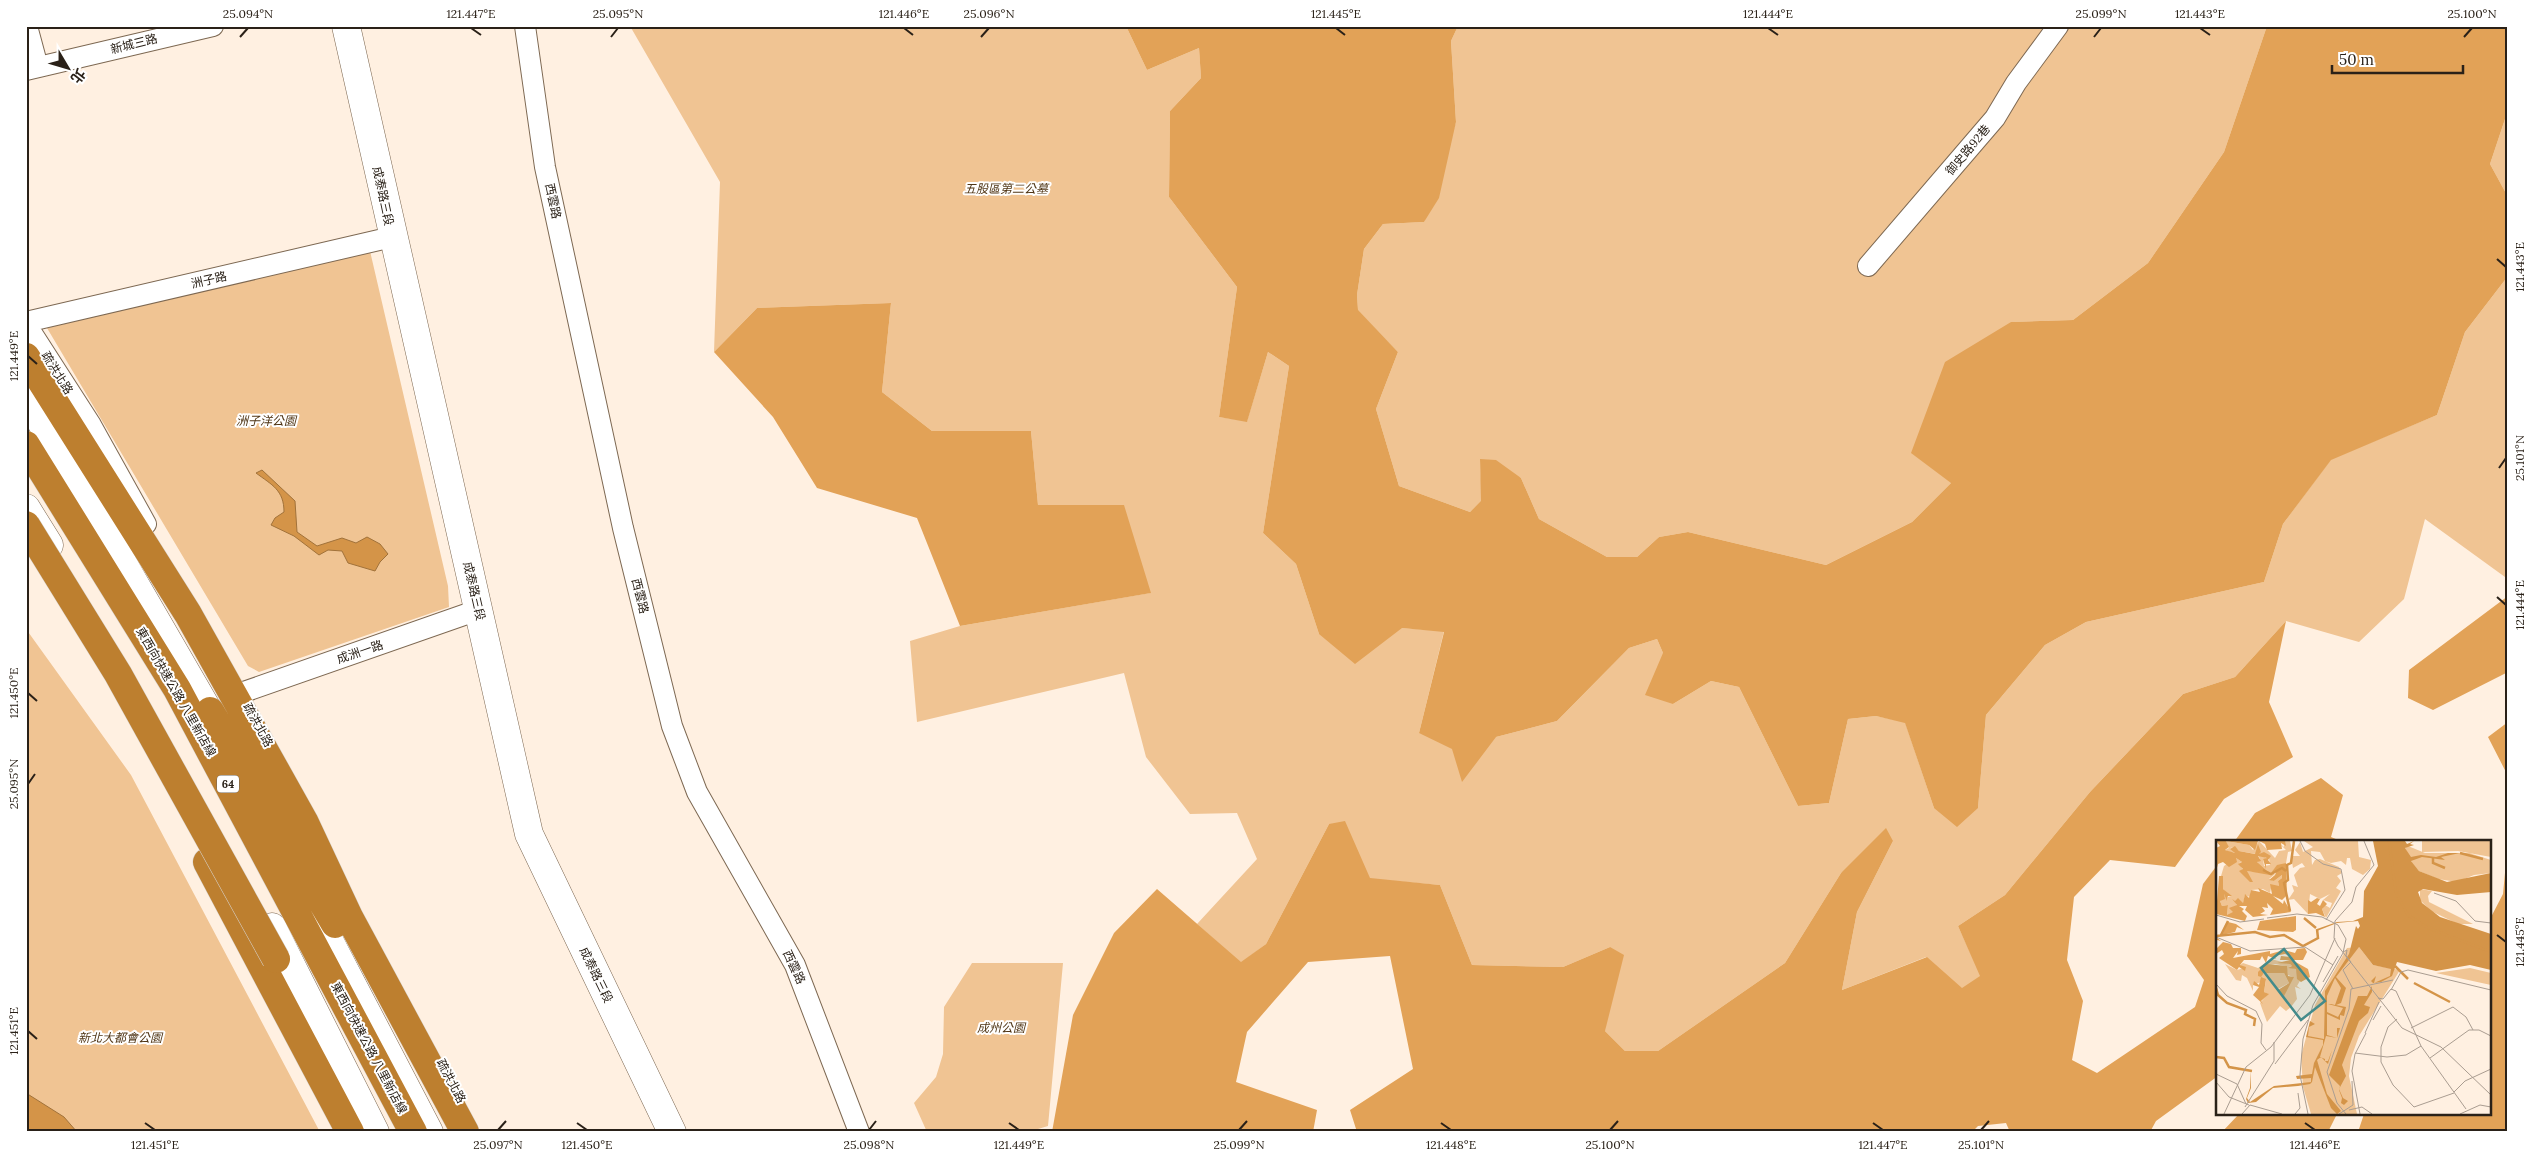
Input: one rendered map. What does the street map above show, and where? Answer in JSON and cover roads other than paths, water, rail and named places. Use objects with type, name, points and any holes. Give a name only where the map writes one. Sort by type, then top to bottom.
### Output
[{"type":"highway","points":[[26,358],[188,614],[304,821],[349,917],[465,1132]]},
{"type":"highway","name":"東西向快速公路 八里新店線","points":[[26,445],[177,689],[413,1132]]},
{"type":"highway","name":"東西向快速公路 八里新店線","points":[[26,480],[157,688],[396,1132]]},
{"type":"highway","points":[[26,525],[118,674],[276,959],[364,1132]]},
{"type":"highway","points":[[136,690],[143,730],[153,762],[282,1000],[350,1132]]},
{"type":"highway","points":[[208,708],[335,924],[446,1132]]},
{"type":"street","points":[[27,26],[32,69]]},
{"type":"street","name":"新城三路","points":[[32,69],[176,30],[213,26]]},
{"type":"street","name":"成泰路三段","points":[[346,26],[392,237],[529,834],[672,1132]]},
{"type":"street","name":"西雲路","points":[[525,26],[548,176],[623,528],[672,726],[697,792],[795,965],[858,1131]]},
{"type":"street","name":"御史路92巷","points":[[1868,266],[1995,118],[2016,83],[2058,26]]},
{"type":"street","name":"洲子路","points":[[26,323],[392,237]]},
{"type":"street","name":"疏洪北路","points":[[26,323],[90,425],[241,694],[478,1132]]},
{"type":"street","points":[[26,396],[208,708],[429,1132]]},
{"type":"street","points":[[26,508],[122,663],[261,907],[375,1132]]},
{"type":"street","name":"成洲一路","points":[[241,694],[478,610]]},
{"type":"park label","name":"五股區第二公墓","points":[[1006,189]]},
{"type":"park label","name":"洲子洋公園","points":[[266,421]]},
{"type":"park label","name":"成州公園","points":[[1001,1028]]},
{"type":"park label","name":"新北大都會公園","points":[[120,1038]]}]
